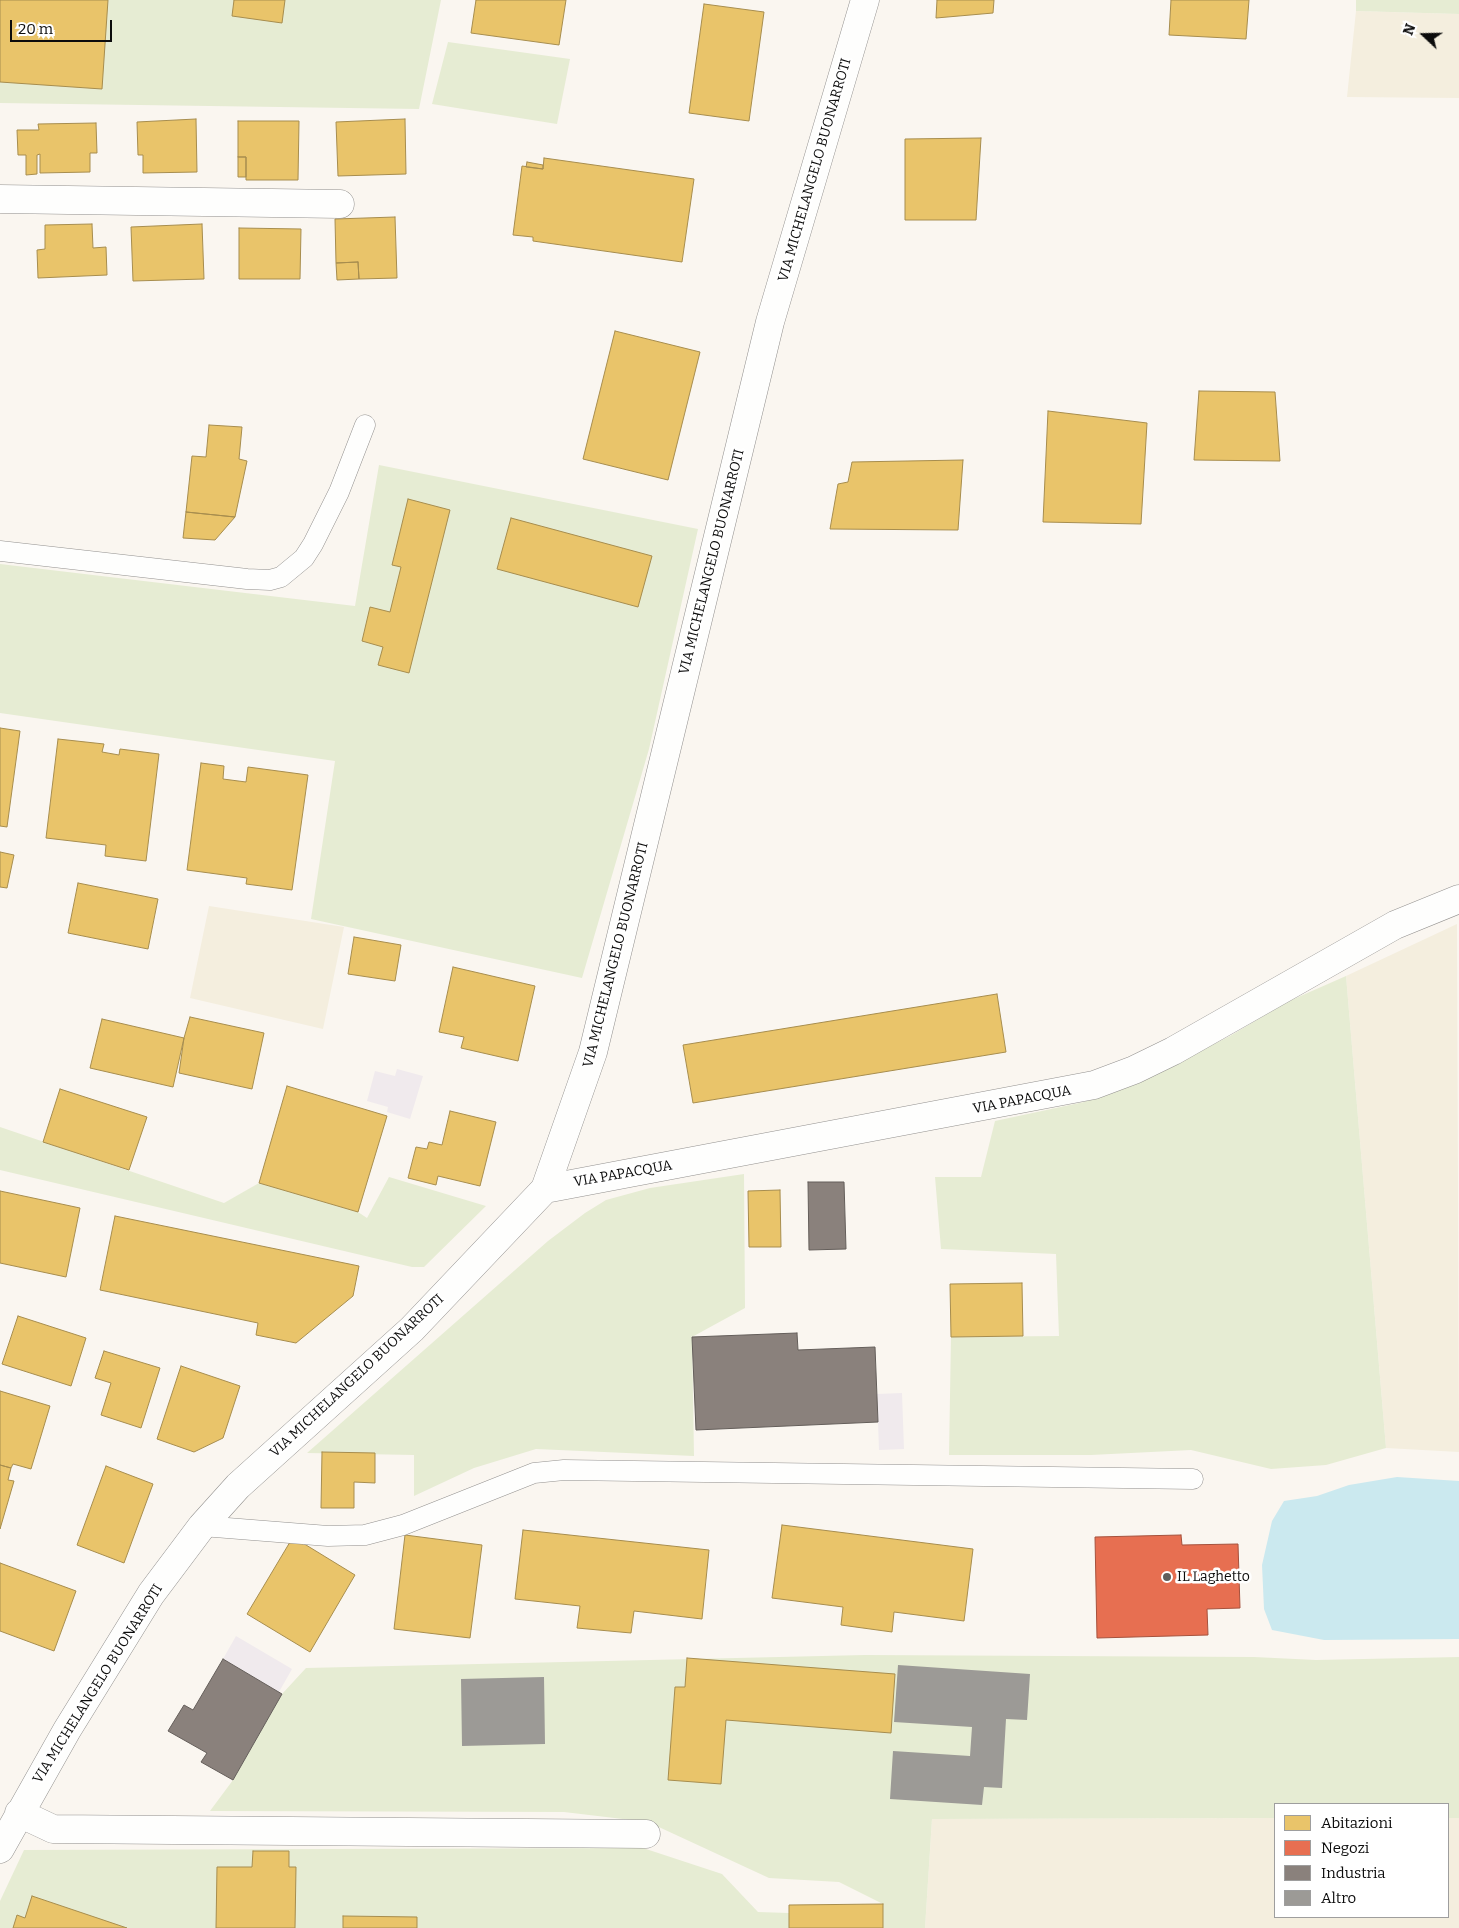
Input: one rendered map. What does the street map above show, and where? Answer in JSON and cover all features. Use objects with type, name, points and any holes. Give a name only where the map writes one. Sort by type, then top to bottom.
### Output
[{"type":"street","name":"VIA MICHELANGELO BUONARROTI","points":[[0,1849],[67,1730],[151,1594],[202,1526],[238,1486],[412,1329],[545,1188],[593,1052],[770,322],[865,0]]},
{"type":"street","points":[[0,199],[340,204]]},
{"type":"street","name":"VIA PAPACQUA","points":[[545,1188],[1094,1085],[1134,1070],[1173,1050],[1395,925],[1459,899]]},
{"type":"street","points":[[19,1813],[53,1829],[646,1834]]},
{"type":"lane","points":[[0,552],[241,579],[270,580],[281,576],[304,558],[314,544],[339,492],[365,425]]},
{"type":"lane","points":[[202,1526],[328,1536],[365,1535],[403,1525],[534,1473],[564,1470],[1193,1479]]},
{"type":"shaded area","points":[[1356,11],[1459,14],[1459,98],[1347,97]]},
{"type":"shaded area","points":[[209,906],[344,927],[323,1029],[190,998]]},
{"type":"shaded area","points":[[1457,924],[1459,1452],[1386,1448],[1346,976]]},
{"type":"shaded area","points":[[397,1069],[423,1076],[410,1119],[387,1112],[388,1107],[367,1101],[375,1071],[395,1076]]},
{"type":"shaded area","points":[[902,1393],[904,1449],[879,1450],[877,1394]]},
{"type":"shaded area","points":[[236,1636],[292,1669],[279,1692],[223,1659]]},
{"type":"shaded area","points":[[1274,1818],[1274,1918],[1449,1918],[1449,1818],[1459,1818],[1459,1928],[925,1928],[932,1819]]},
{"type":"green space","points":[[0,0],[441,0],[419,109],[0,103]]},
{"type":"green space","points":[[1356,0],[1459,0],[1459,14],[1356,11]]},
{"type":"green space","points":[[448,42],[570,59],[557,124],[432,104]]},
{"type":"green space","points":[[379,465],[698,529],[649,749],[582,978],[311,919],[335,761],[0,713],[0,564],[355,606]]},
{"type":"green space","points":[[1346,976],[1386,1448],[1326,1465],[1271,1469],[1191,1450],[1091,1455],[949,1455],[951,1337],[1059,1336],[1056,1254],[941,1249],[935,1177],[981,1177],[995,1121],[1084,1102],[1149,1077],[1230,1036],[1287,1002]]},
{"type":"green space","points":[[0,1127],[224,1203],[259,1183],[358,1212],[367,1218],[389,1177],[486,1206],[424,1267],[412,1267],[0,1170]]},
{"type":"green space","points":[[744,1174],[745,1308],[692,1337],[694,1456],[536,1449],[474,1468],[414,1496],[414,1455],[307,1453],[548,1241],[585,1213],[606,1200],[650,1188]]},
{"type":"green space","points":[[865,1655],[1254,1657],[1316,1660],[1459,1657],[1459,1818],[1449,1818],[1449,1803],[1274,1803],[1274,1818],[932,1819],[925,1928],[883,1928],[883,1904],[839,1882],[769,1878],[648,1822],[564,1812],[210,1811],[233,1780],[282,1694],[306,1668]]},
{"type":"green space","points":[[643,1848],[722,1874],[758,1912],[789,1913],[789,1928],[0,1928],[0,1901],[24,1850]]},
{"type":"water","points":[[1397,1477],[1459,1481],[1459,1639],[1324,1640],[1272,1630],[1264,1609],[1262,1565],[1272,1521],[1284,1501],[1317,1496],[1349,1485]]},
{"type":"building: Abitazioni","points":[[0,0],[108,0],[102,89],[0,82]]},
{"type":"building: Abitazioni","points":[[234,0],[285,0],[282,23],[232,16]]},
{"type":"building: Abitazioni","points":[[476,0],[566,0],[559,45],[471,33]]},
{"type":"building: Abitazioni","points":[[937,0],[994,0],[993,13],[936,18]]},
{"type":"building: Abitazioni","points":[[1171,0],[1249,0],[1246,39],[1169,35]]},
{"type":"building: Abitazioni","points":[[704,4],[764,12],[749,121],[689,113]]},
{"type":"building: Abitazioni","points":[[196,119],[197,172],[143,173],[143,155],[138,155],[137,122]]},
{"type":"building: Abitazioni","points":[[405,119],[406,174],[338,176],[336,122]]},
{"type":"building: Abitazioni","points":[[238,121],[299,121],[298,180],[246,180],[246,157],[238,157]]},
{"type":"building: Abitazioni","points":[[96,123],[97,153],[90,153],[90,172],[40,173],[40,154],[37,155],[37,174],[26,175],[26,155],[18,155],[17,130],[39,130],[38,124]]},
{"type":"building: Abitazioni","points":[[981,138],[976,220],[905,220],[905,139]]},
{"type":"building: Abitazioni","points":[[238,157],[246,157],[246,177],[238,177]]},
{"type":"building: Abitazioni","points":[[544,158],[694,179],[682,262],[533,241],[533,237],[513,235],[522,166],[543,169]]},
{"type":"building: Abitazioni","points":[[527,162],[543,165],[543,169],[526,167]]},
{"type":"building: Abitazioni","points":[[395,217],[397,278],[359,279],[358,262],[336,263],[335,219]]},
{"type":"building: Abitazioni","points":[[92,224],[93,248],[106,247],[107,275],[38,278],[37,250],[45,249],[45,225]]},
{"type":"building: Abitazioni","points":[[202,224],[204,279],[133,281],[131,227]]},
{"type":"building: Abitazioni","points":[[239,228],[301,229],[300,279],[239,279]]},
{"type":"building: Abitazioni","points":[[358,262],[359,279],[337,280],[336,263]]},
{"type":"building: Abitazioni","points":[[615,331],[700,352],[668,480],[583,459]]},
{"type":"building: Abitazioni","points":[[1199,391],[1275,392],[1280,461],[1194,460]]},
{"type":"building: Abitazioni","points":[[1048,411],[1147,423],[1141,524],[1043,522]]},
{"type":"building: Abitazioni","points":[[209,425],[242,427],[239,459],[247,461],[235,517],[186,512],[192,456],[206,457]]},
{"type":"building: Abitazioni","points":[[963,460],[958,530],[830,529],[838,484],[848,482],[852,462]]},
{"type":"building: Abitazioni","points":[[408,499],[450,510],[409,673],[378,665],[383,647],[362,641],[370,607],[390,612],[401,567],[392,565]]},
{"type":"building: Abitazioni","points":[[186,512],[235,517],[215,540],[183,538]]},
{"type":"building: Abitazioni","points":[[511,518],[652,556],[638,607],[497,569]]},
{"type":"building: Abitazioni","points":[[0,728],[20,731],[7,827],[0,826]]},
{"type":"building: Abitazioni","points":[[58,739],[104,744],[102,752],[119,755],[120,749],[159,754],[146,861],[105,856],[106,845],[46,838]]},
{"type":"building: Abitazioni","points":[[201,763],[224,766],[223,779],[246,782],[248,767],[308,775],[292,890],[246,884],[247,878],[187,870]]},
{"type":"building: Abitazioni","points":[[0,852],[14,855],[7,888],[0,887]]},
{"type":"building: Abitazioni","points":[[78,883],[158,899],[148,949],[68,933]]},
{"type":"building: Abitazioni","points":[[354,937],[401,945],[395,981],[348,974]]},
{"type":"building: Abitazioni","points":[[453,967],[535,986],[518,1061],[461,1048],[464,1037],[439,1032]]},
{"type":"building: Abitazioni","points":[[997,994],[1006,1052],[693,1103],[683,1045]]},
{"type":"building: Abitazioni","points":[[190,1017],[264,1033],[252,1089],[179,1073],[184,1038]]},
{"type":"building: Abitazioni","points":[[102,1019],[184,1038],[173,1087],[90,1068]]},
{"type":"building: Abitazioni","points":[[287,1086],[387,1116],[358,1212],[259,1183]]},
{"type":"building: Abitazioni","points":[[60,1089],[147,1117],[129,1170],[43,1142]]},
{"type":"building: Abitazioni","points":[[450,1111],[496,1122],[480,1186],[438,1176],[436,1185],[408,1178],[416,1147],[427,1149],[429,1142],[442,1145]]},
{"type":"building: Abitazioni","points":[[780,1190],[781,1247],[749,1247],[748,1191]]},
{"type":"building: Abitazioni","points":[[0,1191],[80,1208],[66,1277],[0,1263]]},
{"type":"building: Abitazioni","points":[[115,1216],[359,1266],[353,1296],[296,1343],[256,1335],[258,1323],[100,1290]]},
{"type":"building: Abitazioni","points":[[1022,1283],[1023,1336],[951,1337],[950,1284]]},
{"type":"building: Abitazioni","points":[[18,1316],[86,1338],[71,1386],[2,1364]]},
{"type":"building: Abitazioni","points":[[104,1351],[160,1368],[141,1428],[101,1415],[111,1383],[95,1378]]},
{"type":"building: Abitazioni","points":[[181,1366],[240,1386],[223,1438],[194,1452],[157,1439]]},
{"type":"building: Abitazioni","points":[[0,1391],[50,1406],[31,1469],[13,1464],[11,1468],[0,1465]]},
{"type":"building: Abitazioni","points":[[322,1452],[375,1453],[375,1483],[354,1482],[354,1508],[321,1508]]},
{"type":"building: Abitazioni","points":[[0,1465],[11,1468],[8,1480],[14,1481],[0,1529]]},
{"type":"building: Abitazioni","points":[[106,1466],[153,1484],[124,1563],[77,1545]]},
{"type":"building: Abitazioni","points":[[782,1525],[973,1549],[964,1621],[894,1612],[892,1632],[841,1625],[843,1607],[772,1598]]},
{"type":"building: Abitazioni","points":[[523,1530],[709,1550],[702,1619],[634,1611],[631,1633],[577,1628],[580,1606],[515,1599]]},
{"type":"building: Abitazioni","points":[[405,1535],[482,1545],[470,1638],[394,1629]]},
{"type":"building: Abitazioni","points":[[293,1537],[355,1575],[310,1652],[247,1614]]},
{"type":"building: Abitazioni","points":[[0,1563],[76,1591],[54,1651],[0,1631]]},
{"type":"building: Abitazioni","points":[[687,1658],[895,1674],[891,1733],[726,1720],[721,1784],[668,1780],[675,1687],[685,1687]]},
{"type":"building: Abitazioni","points":[[253,1851],[289,1851],[289,1867],[296,1867],[295,1928],[216,1928],[217,1867],[252,1867]]},
{"type":"building: Abitazioni","points":[[32,1896],[127,1928],[13,1928],[17,1915],[25,1918]]},
{"type":"building: Abitazioni","points":[[883,1904],[883,1928],[789,1928],[789,1905]]},
{"type":"building: Abitazioni","points":[[343,1916],[417,1917],[417,1928],[343,1928]]},
{"type":"building: Negozi","name":"IL Laghetto","points":[[1181,1535],[1182,1545],[1238,1544],[1240,1608],[1207,1609],[1208,1635],[1097,1638],[1095,1537]]},
{"type":"building: Industria","points":[[808,1182],[844,1182],[846,1249],[809,1250]]},
{"type":"building: Industria","points":[[797,1333],[798,1350],[875,1347],[878,1422],[696,1430],[692,1337]]},
{"type":"building: Industria","points":[[223,1659],[282,1694],[233,1780],[201,1762],[207,1753],[168,1731],[184,1705],[193,1710]]},
{"type":"building: Altro","points":[[898,1665],[1030,1674],[1027,1720],[1006,1719],[1002,1788],[984,1787],[982,1805],[890,1799],[893,1751],[970,1756],[972,1727],[894,1722]]},
{"type":"building: Altro","points":[[544,1677],[545,1744],[462,1746],[461,1679]]},
{"type":"place","name":"IL Laghetto","points":[[1167,1577]]}]
